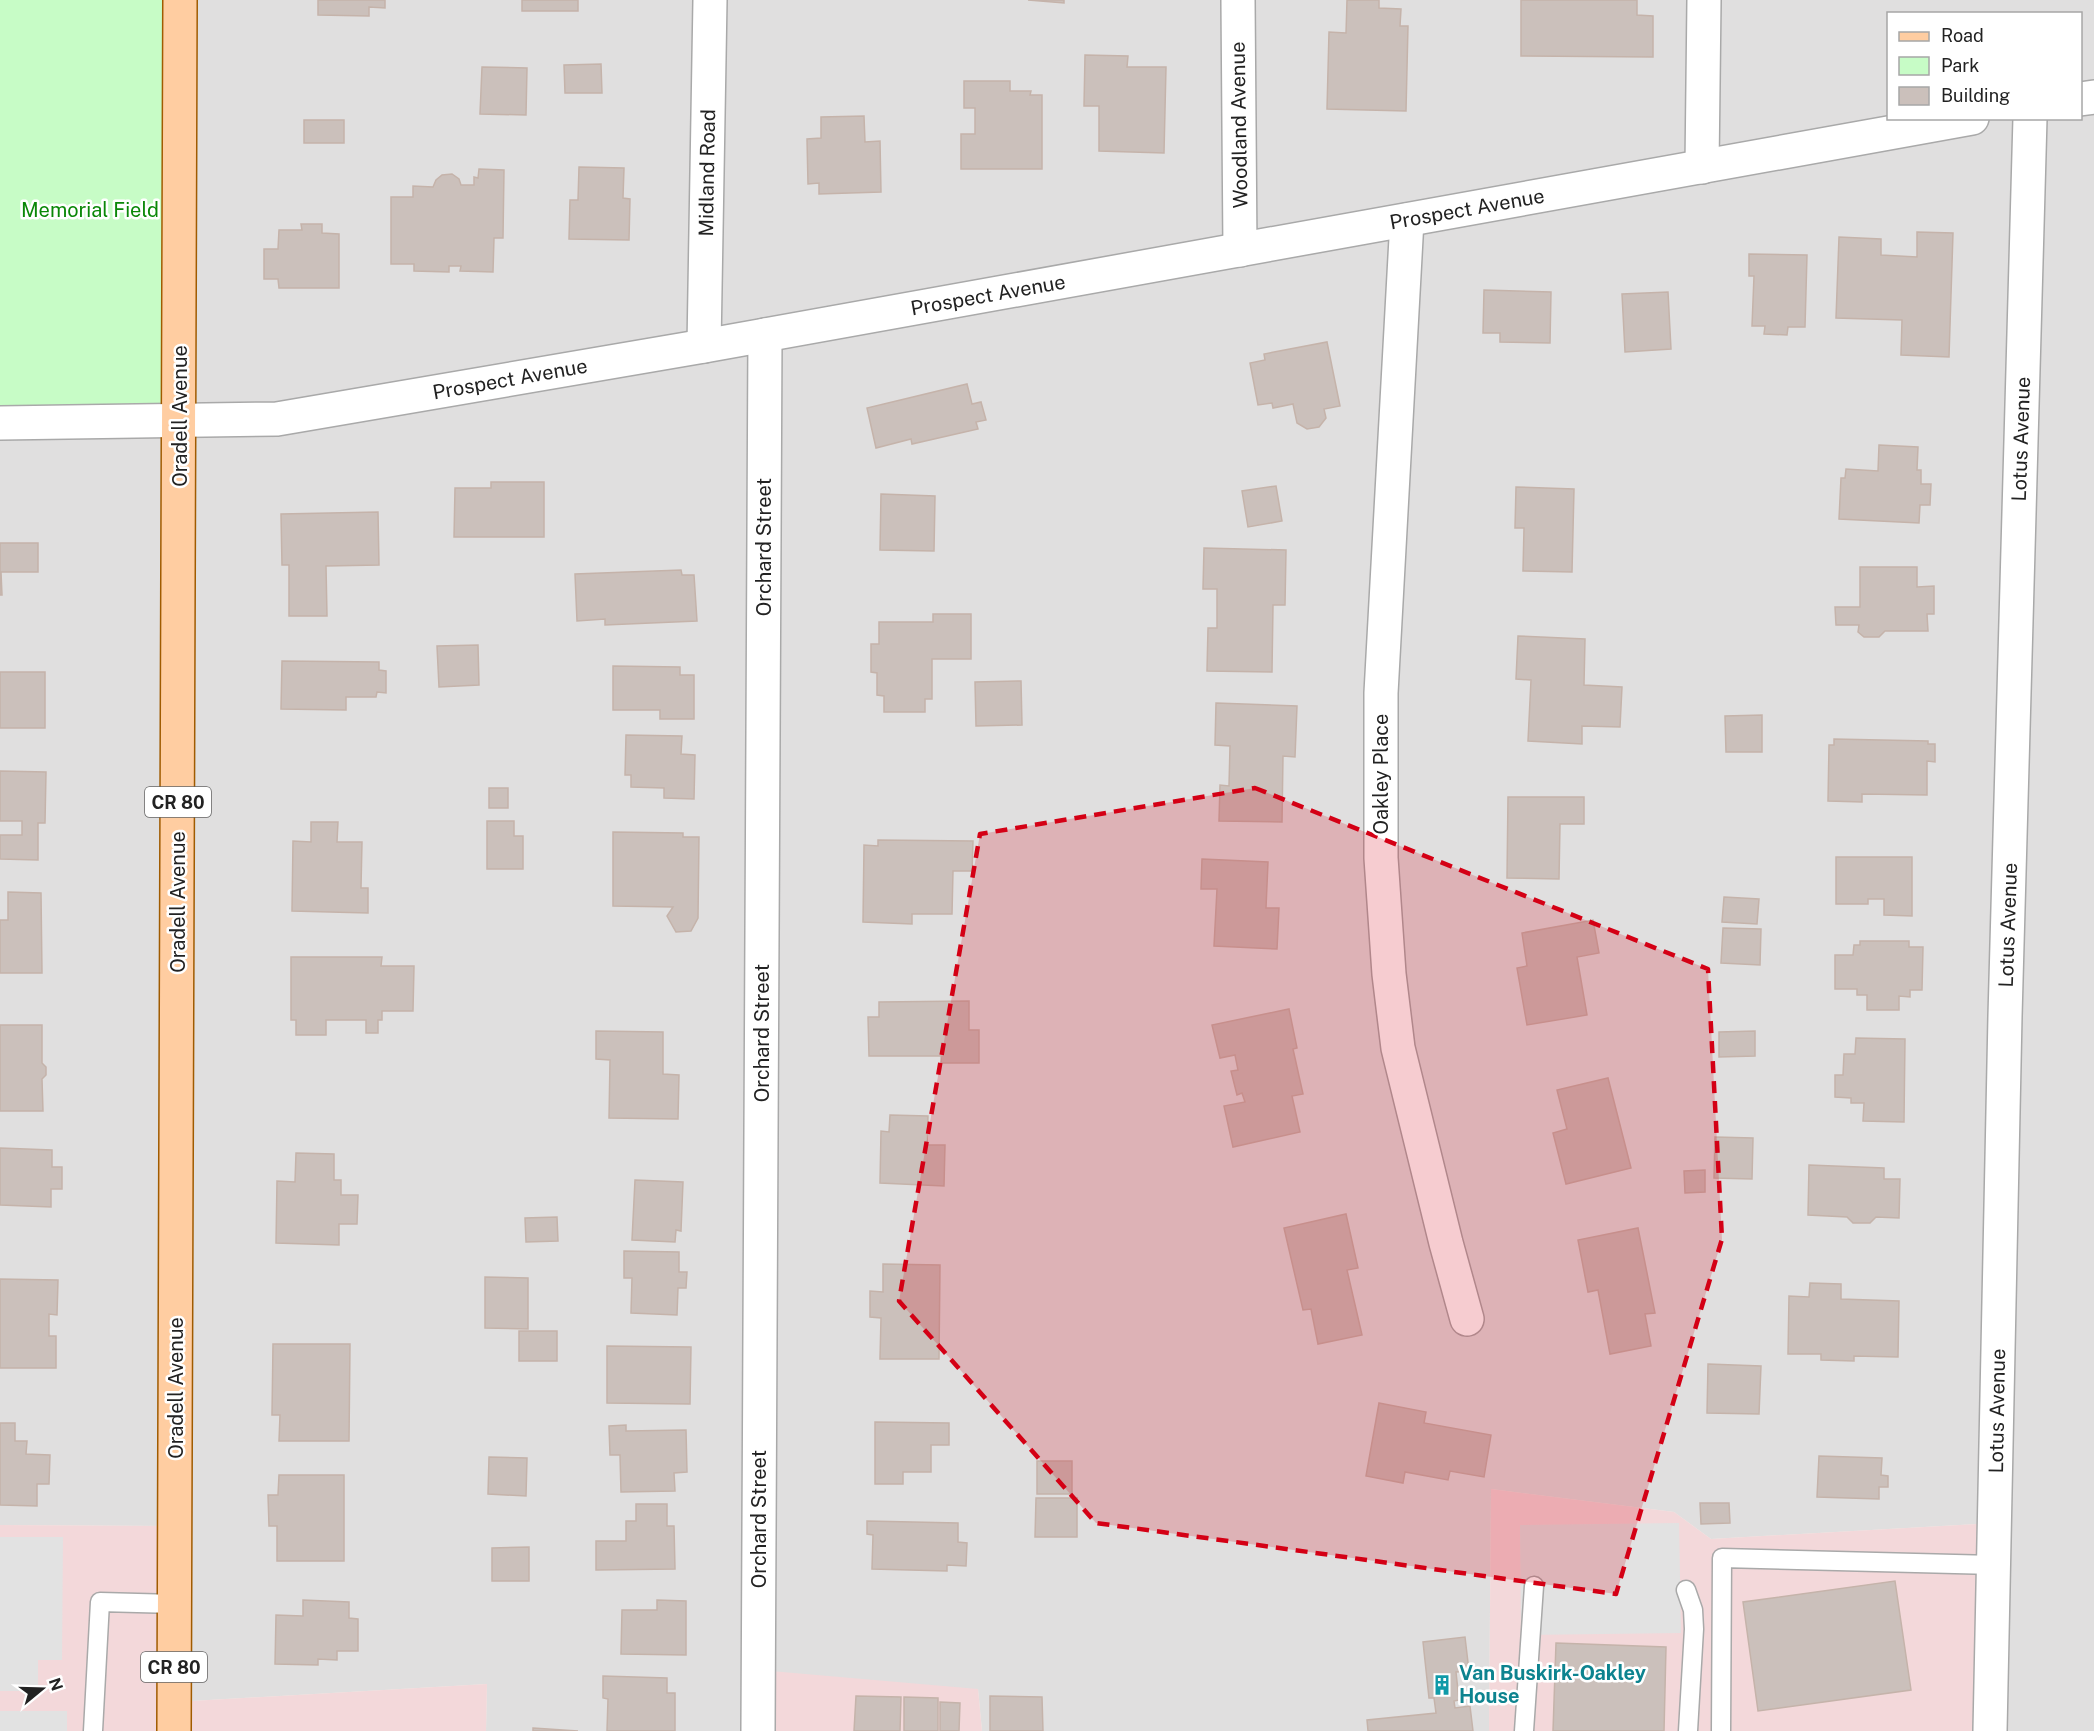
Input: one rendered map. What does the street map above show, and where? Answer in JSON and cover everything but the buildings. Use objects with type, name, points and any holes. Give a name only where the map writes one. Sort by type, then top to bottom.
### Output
[{"type":"main road","name":"Oradell Avenue","points":[[174,1731],[180,0]]},
{"type":"street","name":"Midland Road","points":[[704,346],[710,0]]},
{"type":"street","name":"Woodland Avenue","points":[[1238,0],[1240,249]]},
{"type":"street","points":[[1702,167],[1704,0]]},
{"type":"street","name":"Prospect Avenue","points":[[0,423],[277,419],[704,346],[1961,120]]},
{"type":"street","name":"Lotus Avenue","points":[[1990,1731],[2005,1016],[2030,120]]},
{"type":"street","name":"Oakley Place","points":[[1407,220],[1381,693],[1381,858],[1389,974],[1398,1048],[1467,1319]]},
{"type":"street","name":"Orchard Street","points":[[758,1731],[765,335]]},
{"type":"lane","points":[[1721,1731],[1722,1558],[1994,1565]]},
{"type":"lane","points":[[1524,1731],[1534,1586]]},
{"type":"lane","points":[[1686,1590],[1693,1611],[1694,1629],[1688,1731]]},
{"type":"lane","points":[[93,1731],[100,1602],[175,1604]]},
{"type":"highlighted area","points":[[1255,788],[1708,969],[1722,1239],[1616,1594],[1096,1523],[899,1301],[980,834]]},
{"type":"shaded area","points":[[180,0],[2094,0],[2094,1731],[1990,1731],[1995,1523],[1711,1539],[1674,1512],[1491,1489],[1489,1731],[982,1731],[978,1689],[758,1731],[486,1731],[487,1684],[174,1702],[175,1526],[0,1525],[0,423]]},
{"type":"shaded area","points":[[1491,1489],[1674,1512],[1711,1539],[1995,1523],[1990,1731],[1489,1731]]},
{"type":"shaded area","points":[[1679,1523],[1681,1633],[1521,1635],[1520,1525]]},
{"type":"shaded area","points":[[0,1525],[175,1526],[174,1702],[487,1684],[486,1731],[0,1731]]},
{"type":"shaded area","points":[[0,1537],[63,1537],[62,1660],[38,1660],[38,1691],[0,1691]]},
{"type":"shaded area","points":[[758,1670],[978,1689],[982,1731],[758,1731]]},
{"type":"shaded area","points":[[0,1711],[67,1711],[67,1731],[0,1731]]},
{"type":"green space","name":"Memorial Field","points":[[0,0],[180,0],[180,419],[0,423]]},
{"type":"place","name":"Van Buskirk-Oakley House","points":[[1442,1685]]}]
